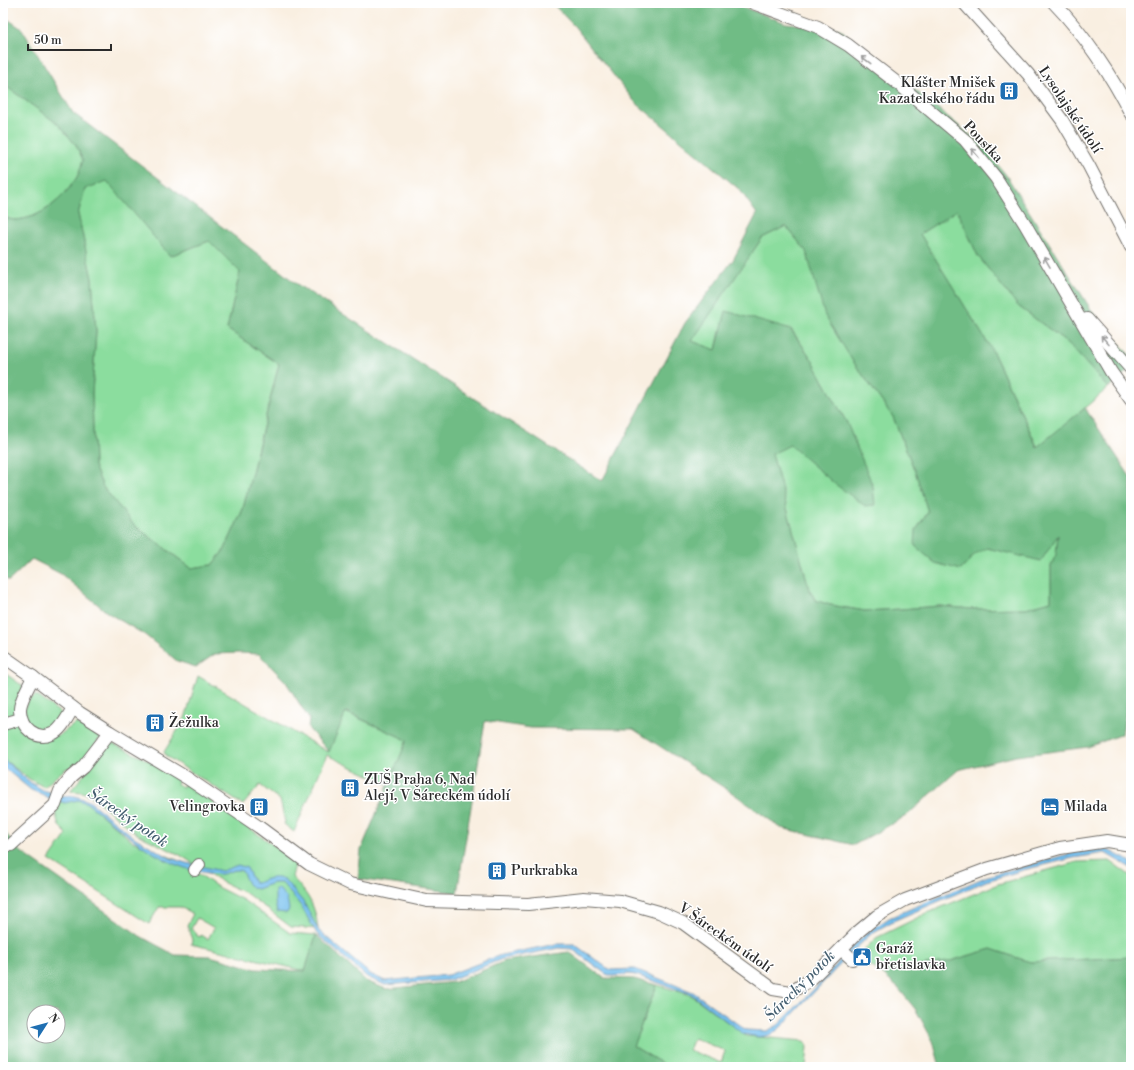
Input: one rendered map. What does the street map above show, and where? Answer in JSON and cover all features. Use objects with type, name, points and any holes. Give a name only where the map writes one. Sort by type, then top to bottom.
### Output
[{"type":"street","name":"Poustka","points":[[753,3],[818,27],[848,45],[896,82],[965,140],[996,178],[1025,224],[1111,372],[1131,400]]},
{"type":"street","name":"Lysolajské údolí","points":[[964,3],[1028,74],[1062,120],[1089,166],[1131,247]]},
{"type":"street","points":[[1054,3],[1064,13],[1100,62],[1131,114]]},
{"type":"street","name":"Poustka","points":[[1067,295],[1131,369]]},
{"type":"street","name":"V Šáreckém údolí","points":[[3,656],[73,708],[187,778],[259,827],[309,864],[350,884],[427,901],[528,904],[584,898],[620,901],[659,912],[683,924],[773,990],[782,992],[791,992],[810,980],[845,953],[877,916],[905,900],[987,869],[1060,848],[1107,841],[1131,845]]},
{"type":"street","points":[[33,677],[24,695],[20,710],[21,719],[27,730],[38,736],[53,734],[61,727],[73,708]]},
{"type":"street","points":[[3,724],[21,719]]},
{"type":"street","points":[[12,845],[55,804],[60,791],[71,777],[83,768],[110,732]]},
{"type":"green space","points":[[552,3],[732,3],[786,23],[840,29],[980,143],[1006,175],[1092,311],[1131,357],[1131,368],[1108,388],[1068,343],[1018,306],[978,256],[957,210],[920,234],[992,350],[1037,447],[1085,408],[1131,478],[1131,679],[1122,734],[1088,747],[1016,756],[958,770],[906,816],[854,845],[781,828],[734,794],[633,729],[531,728],[485,721],[457,893],[358,879],[361,850],[407,740],[346,712],[329,752],[308,728],[309,719],[286,682],[259,654],[215,654],[196,667],[177,661],[145,635],[108,613],[61,574],[32,559],[9,581],[3,577],[3,217],[14,220],[25,219],[34,216],[51,206],[59,200],[72,185],[78,175],[83,160],[76,145],[58,124],[3,84],[3,16],[22,29],[73,113],[301,287],[602,481],[685,323],[733,260],[757,214],[740,190],[635,102],[575,27]],"holes":[[[107,181],[170,256],[209,241],[240,272],[227,329],[279,364],[243,509],[225,549],[212,565],[191,568],[134,525],[103,487],[94,466],[92,394],[96,331],[92,279],[78,214],[85,189]],[[786,226],[806,251],[825,316],[852,360],[893,417],[916,474],[928,512],[916,530],[915,546],[935,563],[961,570],[975,554],[987,548],[1041,561],[1058,535],[1056,555],[1051,565],[1051,601],[1026,608],[971,609],[940,606],[865,611],[830,605],[815,600],[809,588],[772,454],[790,445],[835,484],[865,506],[875,505],[873,486],[847,423],[811,358],[791,330],[726,311],[716,350],[692,341],[762,238]]]},
{"type":"green space","points":[[3,84],[58,124],[76,145],[83,160],[77,177],[59,200],[43,211],[25,219],[15,220],[3,217]]},
{"type":"green space","points":[[107,180],[170,256],[209,241],[240,272],[227,329],[279,364],[243,509],[225,549],[212,565],[191,568],[134,525],[103,487],[94,466],[92,394],[96,330],[92,279],[78,214],[85,189]]},
{"type":"green space","points":[[957,210],[978,256],[1018,306],[1068,343],[1108,388],[1038,448],[992,350],[920,234]]},
{"type":"green space","points":[[786,226],[806,251],[816,281],[852,360],[893,417],[916,474],[928,512],[916,530],[961,570],[975,554],[987,548],[1010,553],[1058,534],[1056,555],[1051,565],[1051,601],[1026,608],[971,609],[940,606],[865,611],[830,605],[815,600],[809,588],[772,454],[790,444],[835,484],[847,423],[811,358],[791,329],[720,331],[716,350],[691,341],[762,238]]},
{"type":"green space","points":[[3,672],[23,686],[16,720],[58,736],[76,723],[101,737],[79,766],[65,769],[44,787],[31,780],[3,759]]},
{"type":"green space","points":[[198,676],[328,752],[345,712],[407,740],[389,785],[327,755],[294,832],[284,824],[285,822],[280,800],[260,785],[243,805],[166,756],[164,752],[185,718]]},
{"type":"green space","points":[[36,695],[63,716],[54,726],[42,731],[27,723],[25,714],[26,704]]},
{"type":"green space","points":[[107,741],[160,766],[159,769],[179,780],[177,784],[183,787],[184,784],[194,789],[296,861],[292,877],[303,890],[313,907],[318,929],[291,927],[247,894],[222,882],[180,855],[137,834],[90,795],[82,792],[70,791],[89,769]]},
{"type":"green space","points":[[61,800],[84,800],[132,841],[177,860],[219,888],[243,900],[290,933],[316,935],[305,971],[191,944],[192,940],[187,925],[193,914],[180,907],[159,907],[149,924],[49,860],[67,834],[59,826],[54,808]],"holes":[[[197,918],[214,928],[208,939],[201,935],[200,937],[196,935],[197,933],[191,929]]]},
{"type":"green space","points":[[3,830],[20,851],[140,936],[175,955],[210,956],[256,969],[305,971],[316,935],[366,981],[386,989],[455,982],[505,961],[569,952],[604,978],[634,979],[657,985],[633,1046],[668,1067],[3,1067]]},
{"type":"green space","points":[[1110,861],[1131,876],[1131,957],[1030,962],[991,949],[947,962],[880,972],[857,957],[876,938],[925,914],[998,884],[1077,862]]},
{"type":"green space","points":[[991,949],[1030,962],[1131,957],[1131,1067],[940,1067],[933,1041],[916,1010],[899,989],[880,972],[947,962]]},
{"type":"green space","points":[[657,985],[691,995],[746,1036],[805,1041],[808,1047],[806,1067],[668,1067],[633,1046]],"holes":[[[694,1038],[725,1051],[721,1063],[689,1050]]]},
{"type":"water","points":[[3,759],[31,783],[43,790],[62,796],[75,796],[89,801],[134,837],[170,858],[222,871],[238,865],[247,868],[254,883],[271,878],[284,879],[304,903],[319,931],[370,974],[385,981],[448,975],[501,955],[556,944],[574,944],[610,970],[635,969],[693,992],[746,1030],[767,1031],[778,1025],[825,978],[847,952],[868,932],[889,918],[988,876],[1076,852],[1106,849],[1131,862],[1131,868],[1105,853],[1073,858],[986,881],[893,921],[872,933],[781,1027],[771,1035],[759,1037],[743,1034],[691,994],[636,975],[629,974],[613,976],[606,974],[572,949],[559,948],[502,959],[450,980],[385,985],[367,977],[317,934],[301,906],[282,883],[273,883],[257,889],[252,888],[248,884],[242,871],[236,870],[222,874],[215,874],[188,869],[172,863],[134,840],[87,803],[78,800],[65,803],[51,799],[31,790],[3,767]]},
{"type":"water","points":[[275,889],[279,889],[287,898],[289,909],[287,913],[277,912]]},
{"type":"place","name":"Klášter Mnišek Kazatelského řádu","points":[[1009,91]]},
{"type":"place","name":"Žežulka","points":[[155,723]]},
{"type":"place","name":"ZUŠ Praha 6, Nad Alejí, V Šáreckém údolí","points":[[350,788]]},
{"type":"place","name":"Velingrovka","points":[[259,807]]},
{"type":"place","name":"Milada","points":[[1050,807]]},
{"type":"place","name":"Purkrabka","points":[[497,871]]},
{"type":"place","name":"Garáž břetislavka","points":[[862,957]]},
{"type":"water label","name":"Šárecký potok","points":[[128,818]]},
{"type":"water label","name":"Šárecký potok","points":[[800,986]]}]
